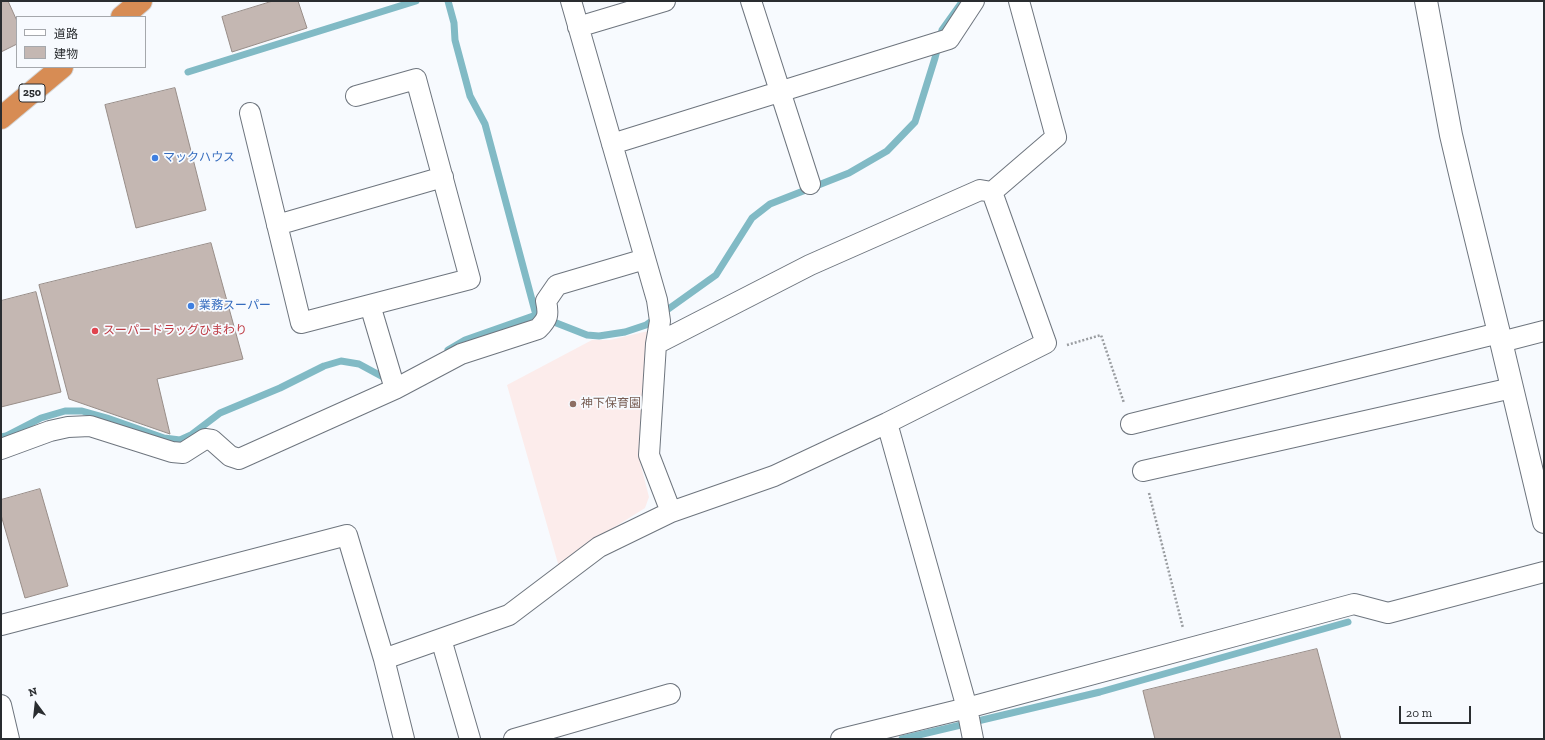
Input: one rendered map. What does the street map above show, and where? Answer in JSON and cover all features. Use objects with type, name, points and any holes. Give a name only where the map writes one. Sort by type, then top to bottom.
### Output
[{"type":"highway","points":[[123,16],[141,1]]},
{"type":"highway","name":"250","points":[[1,118],[61,68]]},
{"type":"street","points":[[571,1],[645,259],[659,314],[649,455],[671,512]]},
{"type":"street","points":[[578,27],[665,1]]},
{"type":"street","points":[[751,1],[810,184]]},
{"type":"street","points":[[612,144],[949,39],[974,1]]},
{"type":"street","points":[[992,192],[1056,137],[1019,1]]},
{"type":"street","points":[[1426,1],[1451,135],[1544,522]]},
{"type":"street","points":[[250,113],[301,323],[470,279],[416,79],[356,96]]},
{"type":"street","points":[[277,225],[443,177]]},
{"type":"street","points":[[656,344],[810,265],[980,190],[992,192]]},
{"type":"street","points":[[384,659],[509,615],[599,547],[671,512],[774,476],[887,423],[1046,343],[992,192]]},
{"type":"street","points":[[1,449],[68,426],[90,426],[172,452],[183,452],[205,439],[212,440],[230,456],[238,459],[395,388],[461,354],[538,329],[547,318],[546,301],[557,285],[645,259]]},
{"type":"street","points":[[370,305],[395,388]]},
{"type":"street","points":[[1131,424],[1500,337],[1544,331]]},
{"type":"street","points":[[1143,471],[1512,388]]},
{"type":"street","points":[[887,423],[970,722]]},
{"type":"street","points":[[1,625],[347,535],[384,659],[404,739]]},
{"type":"street","points":[[841,739],[970,722],[1354,604],[1388,613],[1544,572]]},
{"type":"street","points":[[441,639],[470,739]]},
{"type":"street","points":[[514,739],[670,694]]},
{"type":"street","points":[[1,704],[9,739]]},
{"type":"shaded area","points":[[648,331],[640,462],[649,497],[645,508],[610,530],[559,567],[507,385],[592,340],[610,340]]},
{"type":"building","points":[[1,1],[8,1],[16,19],[16,44],[1,52]]},
{"type":"building","points":[[273,1],[298,1],[307,28],[232,52],[222,17]]},
{"type":"building","points":[[175,88],[206,210],[136,228],[105,105]]},
{"type":"building","points":[[211,243],[243,359],[157,379],[170,434],[69,399],[39,285]]},
{"type":"building","points":[[36,292],[61,392],[1,407],[1,301]]},
{"type":"building","points":[[40,489],[68,586],[25,598],[1,515],[1,500]]},
{"type":"building","points":[[1317,649],[1341,739],[1155,739],[1143,691]]},
{"type":"waterway","points":[[188,72],[416,1]]},
{"type":"waterway","points":[[448,1],[454,23],[455,40],[470,96],[485,124],[536,315]]},
{"type":"waterway","points":[[448,350],[465,340],[536,315],[587,335],[599,336],[625,332],[646,325],[716,275],[752,218],[770,204],[849,173],[887,151],[915,122],[942,30],[962,2]]},
{"type":"waterway","points":[[1,437],[6,436],[41,418],[65,411],[82,411],[164,438],[180,440],[191,435],[220,413],[280,388],[324,366],[341,361],[359,364],[383,377]]},
{"type":"waterway","points":[[902,739],[1100,692],[1348,622]]},
{"type":"place","name":"マックハウス","points":[[155,158]]},
{"type":"place","name":"業務スーパー","points":[[191,306]]},
{"type":"place","name":"スーパードラッグひまわり","points":[[95,331]]},
{"type":"place","name":"神下保育園","points":[[573,404]]}]
